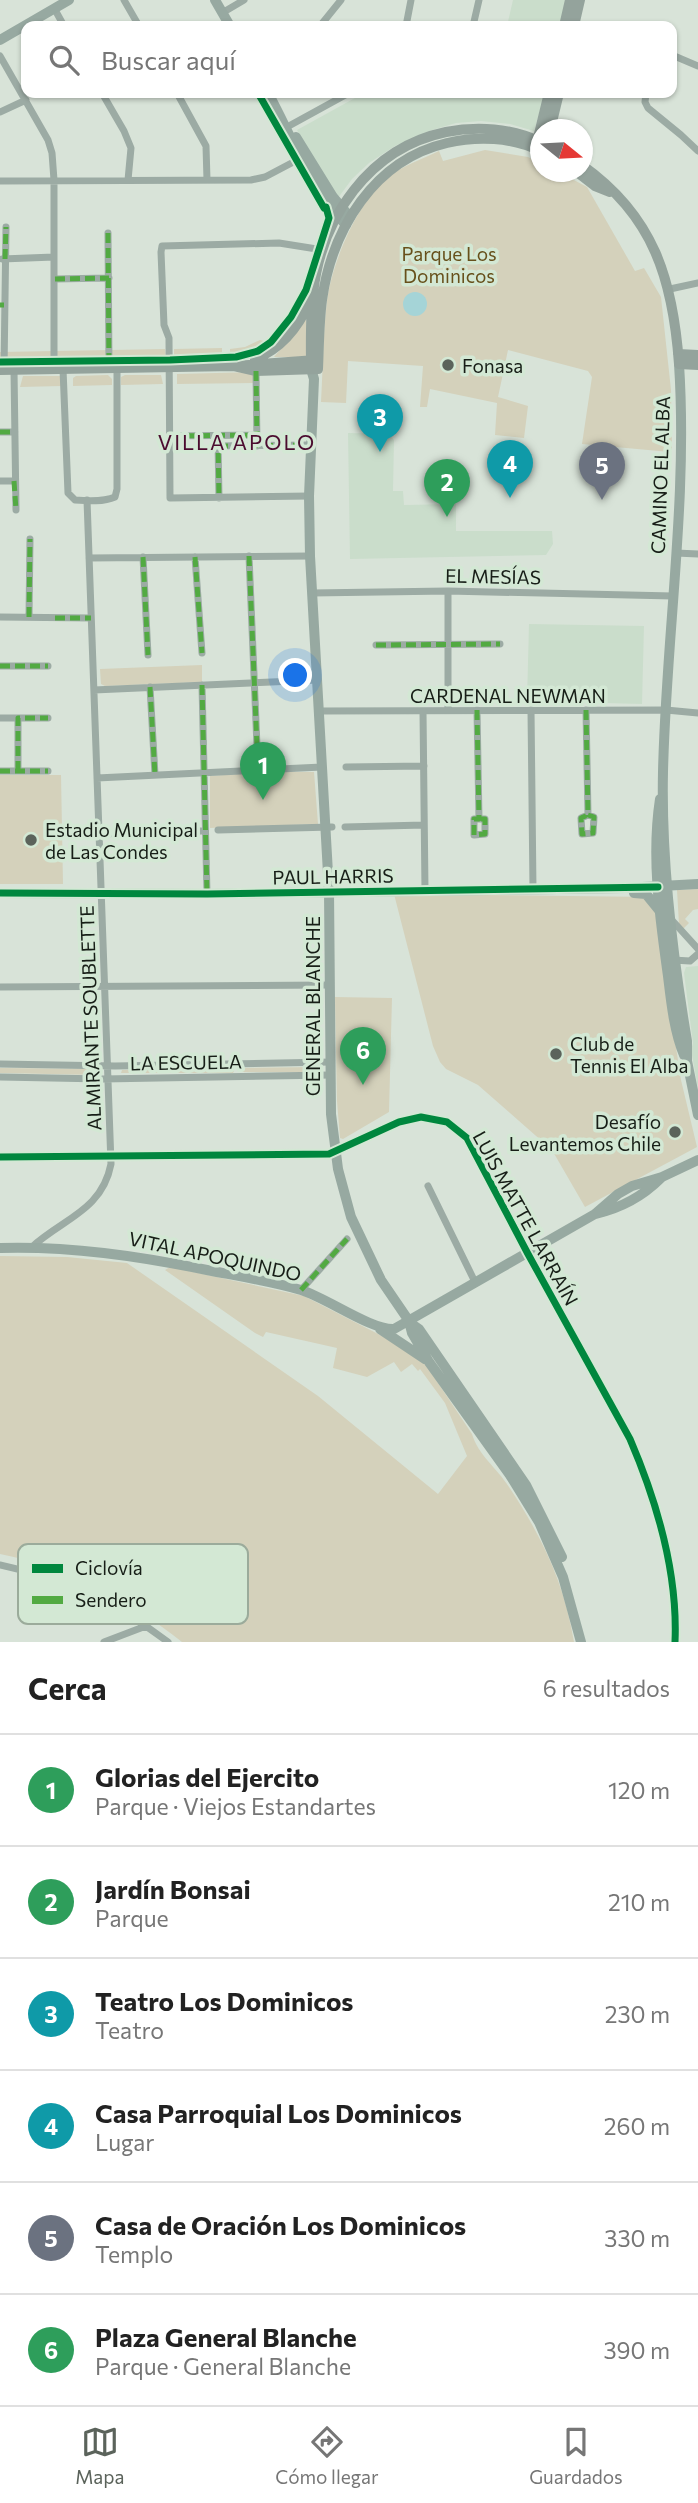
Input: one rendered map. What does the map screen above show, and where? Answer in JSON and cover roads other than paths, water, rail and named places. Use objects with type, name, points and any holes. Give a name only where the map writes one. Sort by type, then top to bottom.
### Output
[{"type":"main road","points":[[33,21],[69,0]]},
{"type":"main road","points":[[215,0],[227,21]]},
{"type":"main road","points":[[570,0],[571,21]]},
{"type":"main road","points":[[572,21],[580,0]]},
{"type":"main road","points":[[0,40],[21,28]]},
{"type":"main road","points":[[271,98],[301,158],[348,221]]},
{"type":"main road","points":[[544,119],[548,98]]},
{"type":"main road","points":[[553,119],[558,98]]},
{"type":"main road","points":[[287,127],[295,135],[339,212]]},
{"type":"main road","points":[[234,366],[259,358],[277,347],[298,324],[313,292],[323,250],[339,212],[358,183],[377,166],[393,154],[424,139],[455,131],[481,129],[508,132],[530,142]]},
{"type":"main road","points":[[314,367],[323,293],[331,263],[348,221],[369,190],[387,173],[412,156],[434,147],[457,141],[487,139],[530,145]]},
{"type":"main road","name":"CAMINO EL ALBA","points":[[593,172],[627,205],[649,238],[670,289],[678,359],[682,436],[663,775],[662,887],[663,943],[675,1020],[681,1048],[687,1061]]},
{"type":"main road","name":"CAMINO EL ALBA","points":[[590,182],[615,194]]},
{"type":"main road","points":[[313,292],[314,367]]},
{"type":"main road","points":[[678,359],[698,355]]},
{"type":"main road","points":[[678,359],[698,365]]},
{"type":"main road","points":[[234,366],[256,370],[314,367]]},
{"type":"main road","points":[[6,370],[314,367]]},
{"type":"main road","name":"GENERAL BLANCHE","points":[[314,367],[309,496],[310,556],[322,767],[329,827],[331,1114],[335,1153],[346,1200],[358,1234],[381,1280],[409,1321],[428,1341],[537,1503],[569,1576],[582,1640]]},
{"type":"main road","name":"PAUL HARRIS","points":[[0,893],[207,894],[624,888],[698,884]]},
{"type":"main road","points":[[624,888],[631,893],[646,894],[664,914]]},
{"type":"main road","name":"CAMINO EL ALBA","points":[[664,914],[675,961],[687,1041],[687,1061],[698,1115]]},
{"type":"main road","points":[[376,1326],[394,1329],[595,1214],[632,1202],[662,1177],[698,1160]]},
{"type":"main road","name":"VITAL APOQUINDO","points":[[0,1248],[32,1247],[135,1256],[301,1290],[329,1301],[376,1326],[429,1362]]},
{"type":"main road","name":"GENERAL BLANCHE","points":[[409,1321],[412,1333],[429,1362],[510,1475],[539,1522],[563,1577],[582,1640]]},
{"type":"street","points":[[124,0],[136,21]]},
{"type":"street","points":[[222,12],[244,0]]},
{"type":"street","points":[[325,21],[341,0]]},
{"type":"street","points":[[407,21],[411,0]]},
{"type":"street","points":[[474,21],[479,0]]},
{"type":"street","points":[[54,9],[61,21]]},
{"type":"street","points":[[0,56],[21,92]]},
{"type":"street","points":[[677,57],[698,66]]},
{"type":"street","points":[[105,98],[131,148],[128,180]]},
{"type":"street","points":[[180,98],[206,146],[207,180]]},
{"type":"street","points":[[287,127],[340,98]]},
{"type":"street","points":[[645,98],[648,108],[698,151]]},
{"type":"street","points":[[0,112],[26,100],[48,140],[52,153],[59,369],[68,493],[75,500],[110,499],[115,497],[117,489],[108,233]]},
{"type":"street","points":[[0,181],[260,179],[301,158]]},
{"type":"street","points":[[6,228],[2,259],[2,305],[6,370],[15,432],[16,510]]},
{"type":"street","points":[[309,496],[170,498],[169,338],[164,326],[162,246],[279,243],[323,250]]},
{"type":"street","points":[[2,259],[54,257]]},
{"type":"street","points":[[55,279],[109,278]]},
{"type":"street","points":[[670,289],[698,283]]},
{"type":"street","points":[[256,370],[257,446]]},
{"type":"street","points":[[0,432],[15,432]]},
{"type":"street","points":[[218,435],[219,498]]},
{"type":"street","points":[[170,436],[257,435]]},
{"type":"street","points":[[218,446],[311,445]]},
{"type":"street","points":[[0,481],[14,481]]},
{"type":"street","name":"ALMIRANTE SOUBLETTE","points":[[32,1247],[76,1218],[97,1196],[110,1174],[87,500]]},
{"type":"street","points":[[29,617],[30,539]]},
{"type":"street","points":[[676,553],[698,554]]},
{"type":"street","points":[[249,556],[258,770]]},
{"type":"street","points":[[89,558],[310,556]]},
{"type":"street","points":[[143,557],[148,656]]},
{"type":"street","points":[[195,557],[202,653]]},
{"type":"street","points":[[448,591],[448,710]]},
{"type":"street","name":"EL MESÍAS","points":[[312,593],[448,591],[673,596]]},
{"type":"street","points":[[0,617],[91,618]]},
{"type":"street","points":[[376,645],[500,644]]},
{"type":"street","points":[[0,666],[48,666]]},
{"type":"street","points":[[94,690],[317,680]]},
{"type":"street","points":[[202,685],[207,894]]},
{"type":"street","points":[[150,687],[155,775]]},
{"type":"street","points":[[423,710],[425,890]]},
{"type":"street","points":[[477,710],[479,819]]},
{"type":"street","points":[[531,710],[533,889]]},
{"type":"street","points":[[586,710],[588,815]]},
{"type":"street","name":"CARDENAL NEWMAN","points":[[319,711],[666,710],[698,713]]},
{"type":"street","points":[[0,718],[48,718]]},
{"type":"street","points":[[18,718],[18,771]]},
{"type":"street","points":[[346,766],[424,766]]},
{"type":"street","points":[[97,778],[322,767]]},
{"type":"street","points":[[0,771],[48,771]]},
{"type":"street","points":[[345,827],[425,825]]},
{"type":"street","points":[[218,830],[329,827]]},
{"type":"street","points":[[99,834],[201,831]]},
{"type":"street","points":[[664,914],[698,949]]},
{"type":"street","points":[[663,943],[671,959],[675,961],[690,961],[698,954]]},
{"type":"street","points":[[0,987],[330,985]]},
{"type":"street","name":"LA ESCUELA","points":[[0,1064],[108,1066],[331,1062]]},
{"type":"street","points":[[238,1064],[238,1077]]},
{"type":"street","name":"LA ESCUELA","points":[[0,1077],[108,1079],[331,1075]]},
{"type":"street","name":"LUIS MATTE LARRAÍN","points":[[0,1157],[335,1153],[406,1119],[428,1117],[447,1122],[467,1138],[630,1439],[639,1460],[673,1577],[676,1601],[675,1642]]},
{"type":"street","points":[[428,1186],[475,1282]]},
{"type":"street","points":[[301,1290],[347,1239]]},
{"type":"street","points":[[0,1565],[18,1570]]},
{"type":"street","points":[[143,1624],[168,1642]]},
{"type":"street","points":[[104,1642],[146,1626]]},
{"type":"water","points":[[415,292],[423,296],[427,304],[423,312],[415,316],[407,312],[403,304],[407,296]]},
{"type":"place","name":"Fonasa","points":[[448,365]]},
{"type":"place","name":"Teatro Los Dominicos","points":[[380,452]]},
{"type":"place","name":"Casa Parroquial Los Dominicos","points":[[510,498]]},
{"type":"place","name":"Casa de Oración Los Dominicos","points":[[602,500]]},
{"type":"place","name":"Jardín Bonsai","points":[[447,517]]},
{"type":"place","name":"Glorias del Ejercito","points":[[263,800]]},
{"type":"place","name":"Estadio Municipal de Las Condes","points":[[31,840]]},
{"type":"place","name":"Club de Tennis El Alba","points":[[556,1054]]},
{"type":"place","name":"Plaza General Blanche","points":[[363,1085]]},
{"type":"place","name":"Desafío Levantemos Chile","points":[[675,1132]]},
{"type":"district","name":"VILLA APOLO","points":[[237,441]]},
{"type":"park label","name":"Parque Los Dominicos","points":[[449,264]]}]
